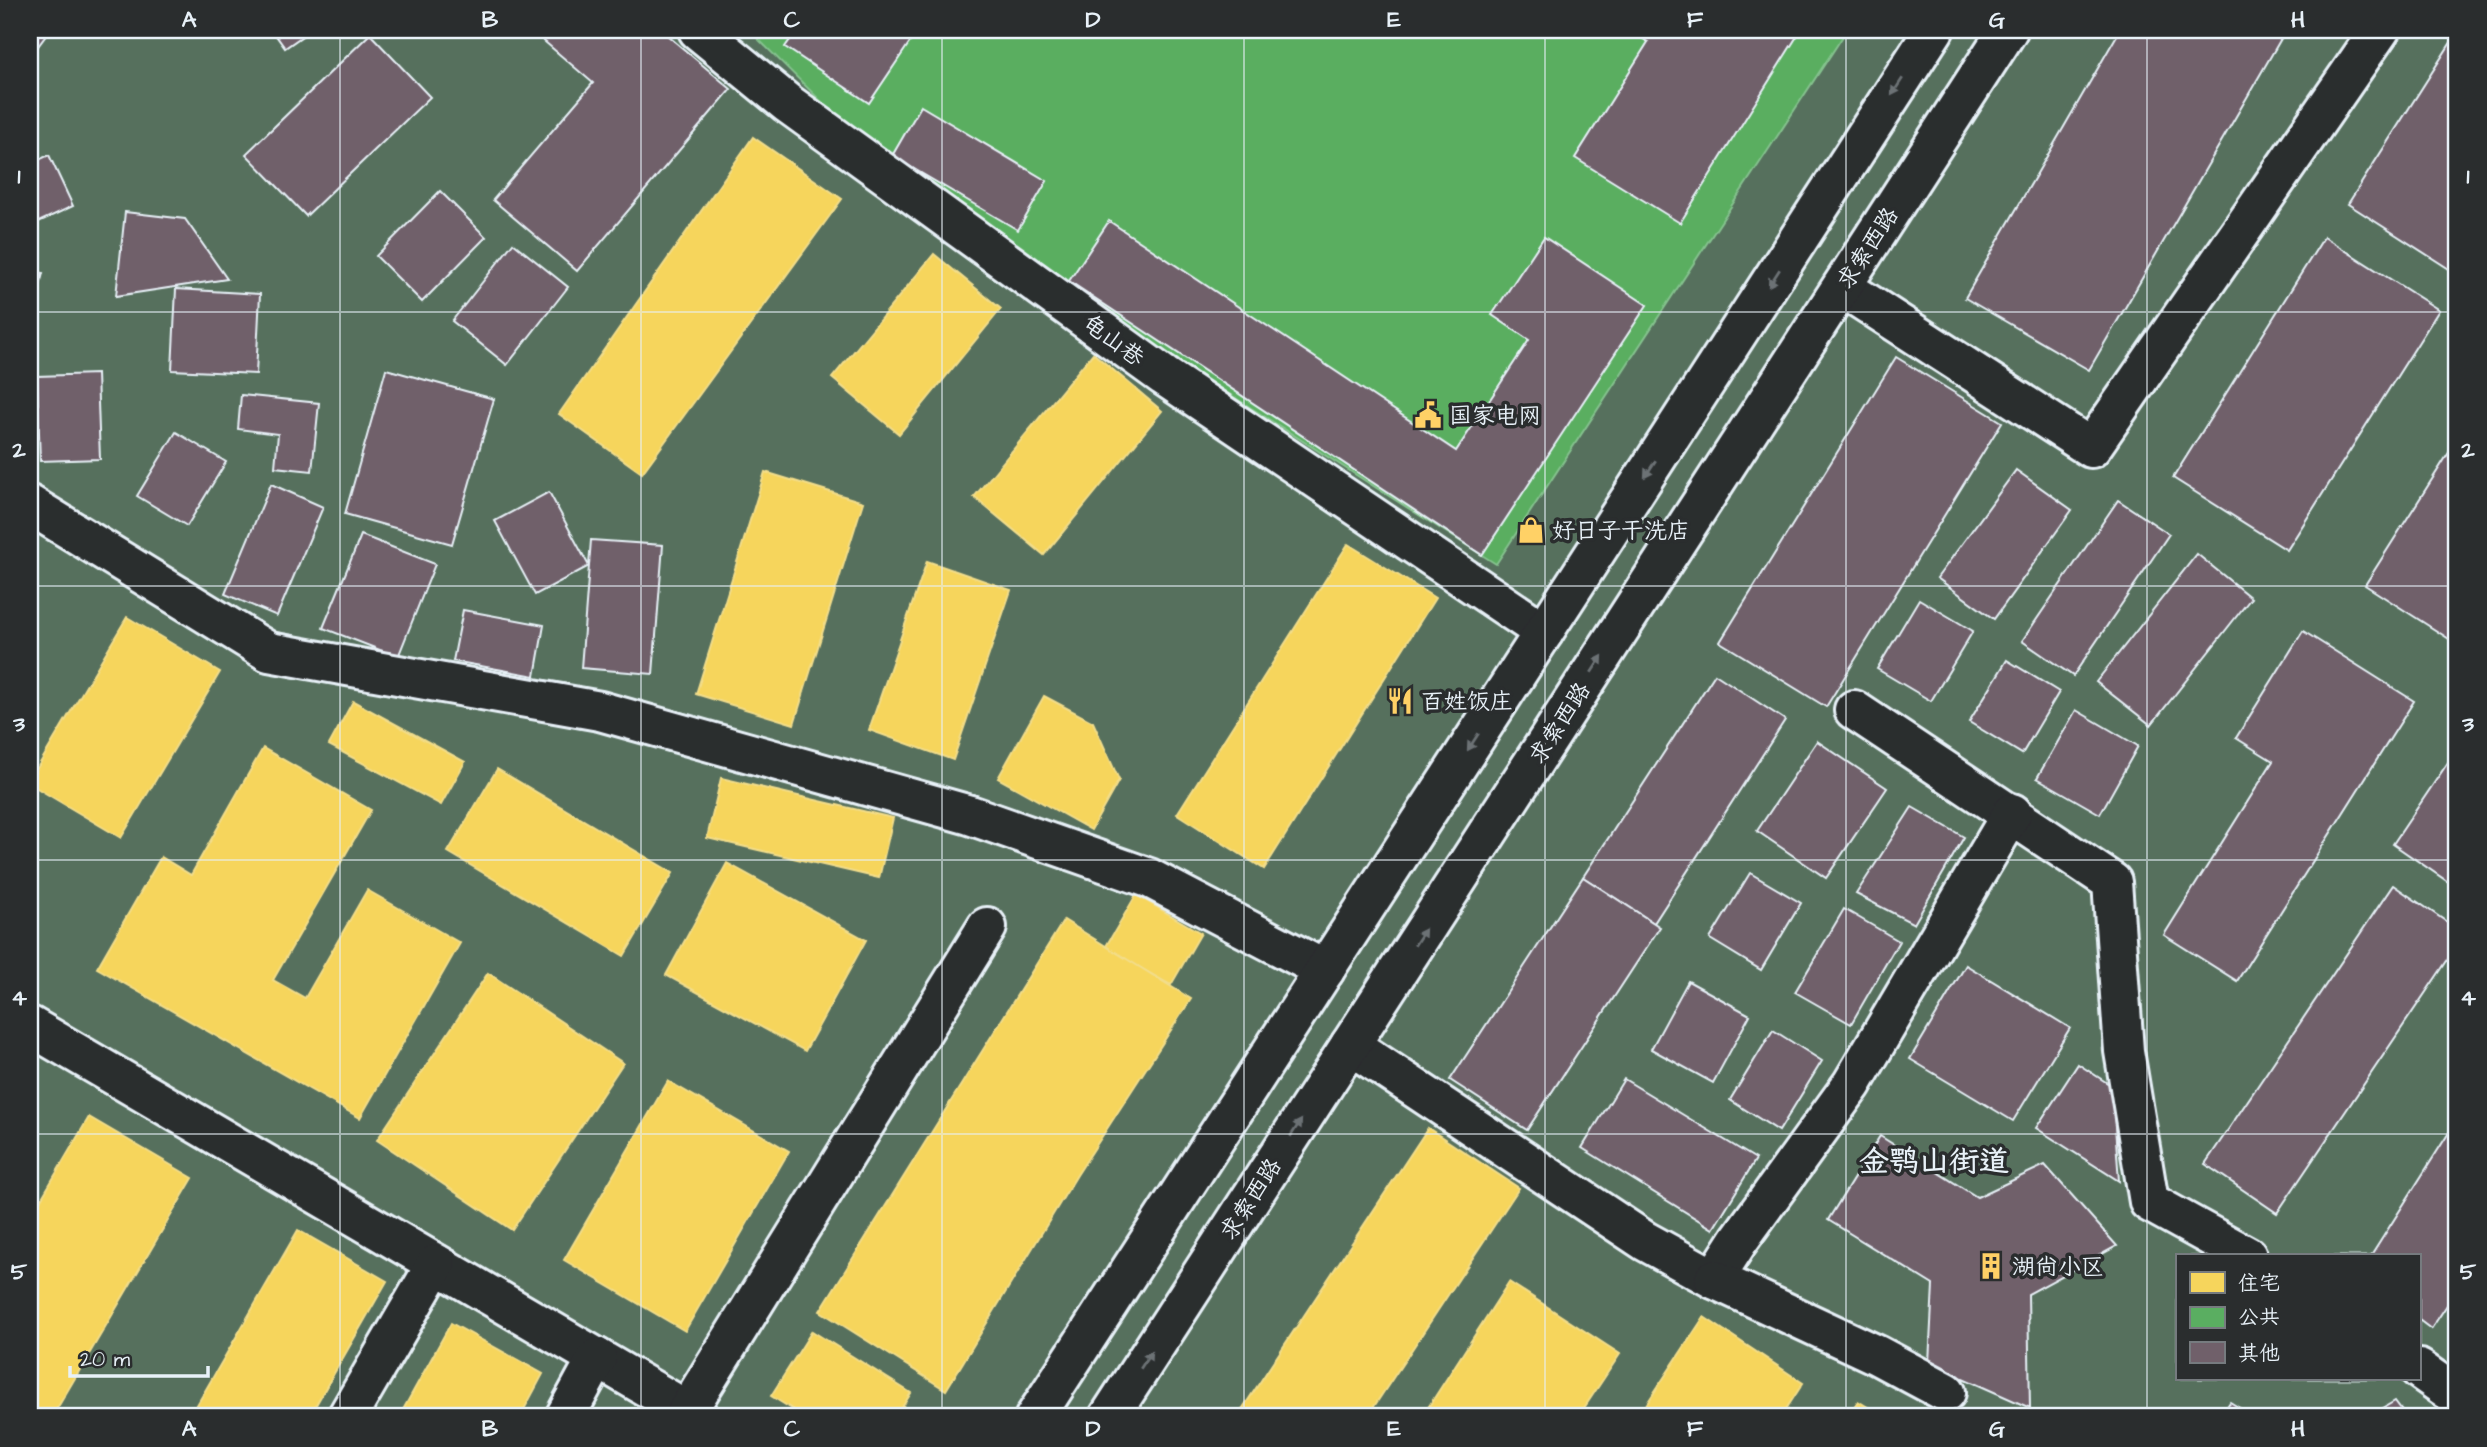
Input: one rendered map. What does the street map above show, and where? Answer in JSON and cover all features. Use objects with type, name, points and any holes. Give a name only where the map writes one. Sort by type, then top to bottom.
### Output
[{"type":"street","name":"龟山巷","points":[[698,30],[787,103],[1164,376],[1544,632]]},
{"type":"street","points":[[1035,1417],[1934,30]]},
{"type":"street","name":"求索西路","points":[[1109,1417],[2008,30]]},
{"type":"street","points":[[1842,286],[2091,448],[2380,30]]},
{"type":"street","points":[[30,505],[269,652],[600,711],[970,815],[1149,878],[1325,970]]},
{"type":"street","points":[[1854,710],[2112,882],[2124,1051],[2148,1202],[2243,1254]]},
{"type":"street","points":[[1714,1279],[1739,1240],[1852,1084],[2012,813]]},
{"type":"street","points":[[30,1026],[692,1414],[987,927]]},
{"type":"street","points":[[1350,1045],[1645,1241],[1714,1279],[1877,1355],[1945,1392]]},
{"type":"street","points":[[347,1417],[436,1264]]},
{"type":"street","points":[[565,1417],[597,1358]]},
{"type":"street","points":[[2420,1370],[2457,1396]]},
{"type":"green space","points":[[30,30],[2457,30],[2457,1417],[30,1417]]},
{"type":"building: 住宅","points":[[753,137],[842,199],[642,473],[559,414]]},
{"type":"building: 住宅","points":[[934,254],[1001,309],[899,434],[832,378]]},
{"type":"building: 住宅","points":[[1093,353],[1162,411],[1044,555],[974,497]]},
{"type":"building: 住宅","points":[[765,472],[863,502],[794,724],[696,694]]},
{"type":"building: 住宅","points":[[1348,544],[1435,598],[1264,869],[1177,814]]},
{"type":"building: 住宅","points":[[927,561],[1011,590],[953,760],[869,730]]},
{"type":"building: 住宅","points":[[127,617],[220,672],[121,838],[30,784],[30,780]]},
{"type":"building: 住宅","points":[[1044,696],[1093,722],[1119,780],[1091,830],[998,778]]},
{"type":"building: 住宅","points":[[353,701],[465,762],[441,805],[329,745]]},
{"type":"building: 住宅","points":[[263,748],[371,810],[273,980],[305,998],[367,890],[460,943],[360,1118],[97,968],[161,857],[191,875]]},
{"type":"building: 住宅","points":[[497,769],[673,873],[624,956],[448,852]]},
{"type":"building: 住宅","points":[[721,778],[893,818],[879,878],[707,838]]},
{"type":"building: 住宅","points":[[727,863],[866,940],[805,1051],[666,975]]},
{"type":"building: 住宅","points":[[1136,895],[1201,933],[1171,985],[1105,948]]},
{"type":"building: 住宅","points":[[1064,920],[1191,999],[1077,1175],[946,1390],[820,1311]]},
{"type":"building: 住宅","points":[[488,973],[623,1063],[512,1230],[377,1140]]},
{"type":"building: 住宅","points":[[668,1081],[789,1151],[685,1331],[564,1260]]},
{"type":"building: 住宅","points":[[89,1117],[193,1178],[52,1417],[30,1417],[30,1218]]},
{"type":"building: 住宅","points":[[1428,1128],[1519,1188],[1367,1417],[1237,1417]]},
{"type":"building: 住宅","points":[[298,1230],[387,1281],[309,1417],[190,1417]]},
{"type":"building: 住宅","points":[[1509,1282],[1620,1354],[1578,1417],[1422,1417]]},
{"type":"building: 住宅","points":[[1704,1317],[1803,1383],[1781,1417],[1638,1417]]},
{"type":"building: 住宅","points":[[451,1323],[543,1374],[520,1417],[399,1417]]},
{"type":"building: 住宅","points":[[812,1331],[911,1393],[896,1417],[805,1417],[771,1396]]},
{"type":"building: 住宅","points":[[1858,1401],[1884,1417],[1847,1417]]},
{"type":"building: 公共","name":"国家电网","points":[[749,30],[1847,30],[1496,564],[1028,266],[843,123]]},
{"type":"building: 其他","points":[[30,30],[50,30],[30,57]]},
{"type":"building: 其他","points":[[272,30],[311,30],[285,48]]},
{"type":"building: 其他","points":[[531,30],[661,30],[731,89],[577,271],[493,200],[593,83]]},
{"type":"building: 其他","points":[[797,30],[918,30],[869,103],[785,47]]},
{"type":"building: 其他","points":[[1628,30],[1801,30],[1680,223],[1575,158],[1648,42]]},
{"type":"building: 其他","points":[[2120,30],[2286,30],[2089,370],[1965,298]]},
{"type":"building: 其他","points":[[2457,33],[2457,274],[2348,204]]},
{"type":"building: 其他","points":[[370,34],[430,97],[306,216],[246,154]]},
{"type":"building: 其他","points":[[921,106],[1047,181],[1018,230],[892,156]]},
{"type":"building: 其他","points":[[49,155],[73,206],[30,226],[30,164]]},
{"type":"building: 其他","points":[[440,191],[486,237],[422,302],[376,256]]},
{"type":"building: 其他","points":[[125,212],[185,219],[227,279],[116,296]]},
{"type":"building: 其他","points":[[1109,221],[1456,451],[1529,340],[1492,315],[1544,237],[1647,305],[1482,555],[1069,281]]},
{"type":"building: 其他","points":[[2324,237],[2439,310],[2287,550],[2173,478]]},
{"type":"building: 其他","points":[[513,243],[568,287],[507,365],[452,321]]},
{"type":"building: 其他","points":[[30,270],[43,273],[30,325]]},
{"type":"building: 其他","points":[[176,289],[260,294],[256,374],[172,370]]},
{"type":"building: 其他","points":[[1896,357],[2002,422],[1826,707],[1720,642]]},
{"type":"building: 其他","points":[[386,369],[494,399],[452,544],[345,514]]},
{"type":"building: 其他","points":[[97,374],[100,459],[40,461],[37,376]]},
{"type":"building: 其他","points":[[241,395],[319,403],[312,471],[275,467],[278,434],[238,429]]},
{"type":"building: 其他","points":[[176,432],[226,462],[187,526],[137,496]]},
{"type":"building: 其他","points":[[2457,440],[2457,644],[2365,585]]},
{"type":"building: 其他","points":[[2016,470],[2072,510],[1994,619],[1937,578]]},
{"type":"building: 其他","points":[[271,484],[323,507],[277,616],[225,594]]},
{"type":"building: 其他","points":[[549,492],[589,566],[535,595],[495,521]]},
{"type":"building: 其他","points":[[2118,500],[2169,534],[2073,676],[2022,641]]},
{"type":"building: 其他","points":[[361,535],[435,564],[398,657],[323,628]]},
{"type":"building: 其他","points":[[591,540],[663,545],[653,674],[581,668]]},
{"type":"building: 其他","points":[[2197,554],[2251,598],[2151,725],[2096,682]]},
{"type":"building: 其他","points":[[1919,599],[1973,631],[1931,701],[1877,669]]},
{"type":"building: 其他","points":[[463,610],[544,625],[535,676],[453,661]]},
{"type":"building: 其他","points":[[2303,631],[2414,701],[2237,981],[2164,935],[2273,761],[2236,738]]},
{"type":"building: 其他","points":[[2007,660],[2059,692],[2022,754],[1969,722]]},
{"type":"building: 其他","points":[[1715,674],[1785,720],[1654,923],[1583,877]]},
{"type":"building: 其他","points":[[2076,710],[2138,746],[2100,814],[2037,778]]},
{"type":"building: 其他","points":[[1817,741],[1887,788],[1826,878],[1757,831]]},
{"type":"building: 其他","points":[[2457,749],[2457,888],[2393,844]]},
{"type":"building: 其他","points":[[1912,807],[1964,837],[1914,924],[1856,894]]},
{"type":"building: 其他","points":[[1750,873],[1801,903],[1761,970],[1710,939]]},
{"type":"building: 其他","points":[[1583,877],[1660,927],[1527,1130],[1450,1080]]},
{"type":"building: 其他","points":[[2393,885],[2457,929],[2457,946],[2277,1213],[2205,1164]]},
{"type":"building: 其他","points":[[1844,909],[1899,941],[1851,1024],[1795,992]]},
{"type":"building: 其他","points":[[1966,965],[2070,1028],[2013,1121],[1910,1059]]},
{"type":"building: 其他","points":[[1688,981],[1750,1015],[1713,1083],[1651,1049]]},
{"type":"building: 其他","points":[[1773,1030],[1822,1061],[1779,1131],[1730,1100]]},
{"type":"building: 其他","points":[[2078,1064],[2112,1086],[2119,1181],[2036,1128]]},
{"type":"building: 其他","points":[[1624,1079],[1756,1159],[1713,1229],[1582,1148]]},
{"type":"building: 其他","points":[[2457,1120],[2457,1290],[2431,1329],[2420,1321],[2420,1254],[2372,1254]]},
{"type":"building: 其他","name":"湖尚小区","points":[[1880,1136],[1977,1197],[2045,1165],[2117,1246],[2028,1294],[2030,1408],[1929,1363],[1933,1285],[1828,1220]]},
{"type":"building: 其他","points":[[2395,1401],[2407,1417],[2368,1417]]},
{"type":"building: 其他","points":[[2230,1402],[2254,1417],[2220,1417]]},
{"type":"place","name":"国家电网","points":[[1428,415]]},
{"type":"place","name":"好日子干洗店","points":[[1531,530]]},
{"type":"place","name":"百姓饭庄","points":[[1400,701]]},
{"type":"place","name":"湖尚小区","points":[[1991,1266]]},
{"type":"district","name":"金鹗山街道","points":[[1934,1161]]}]
